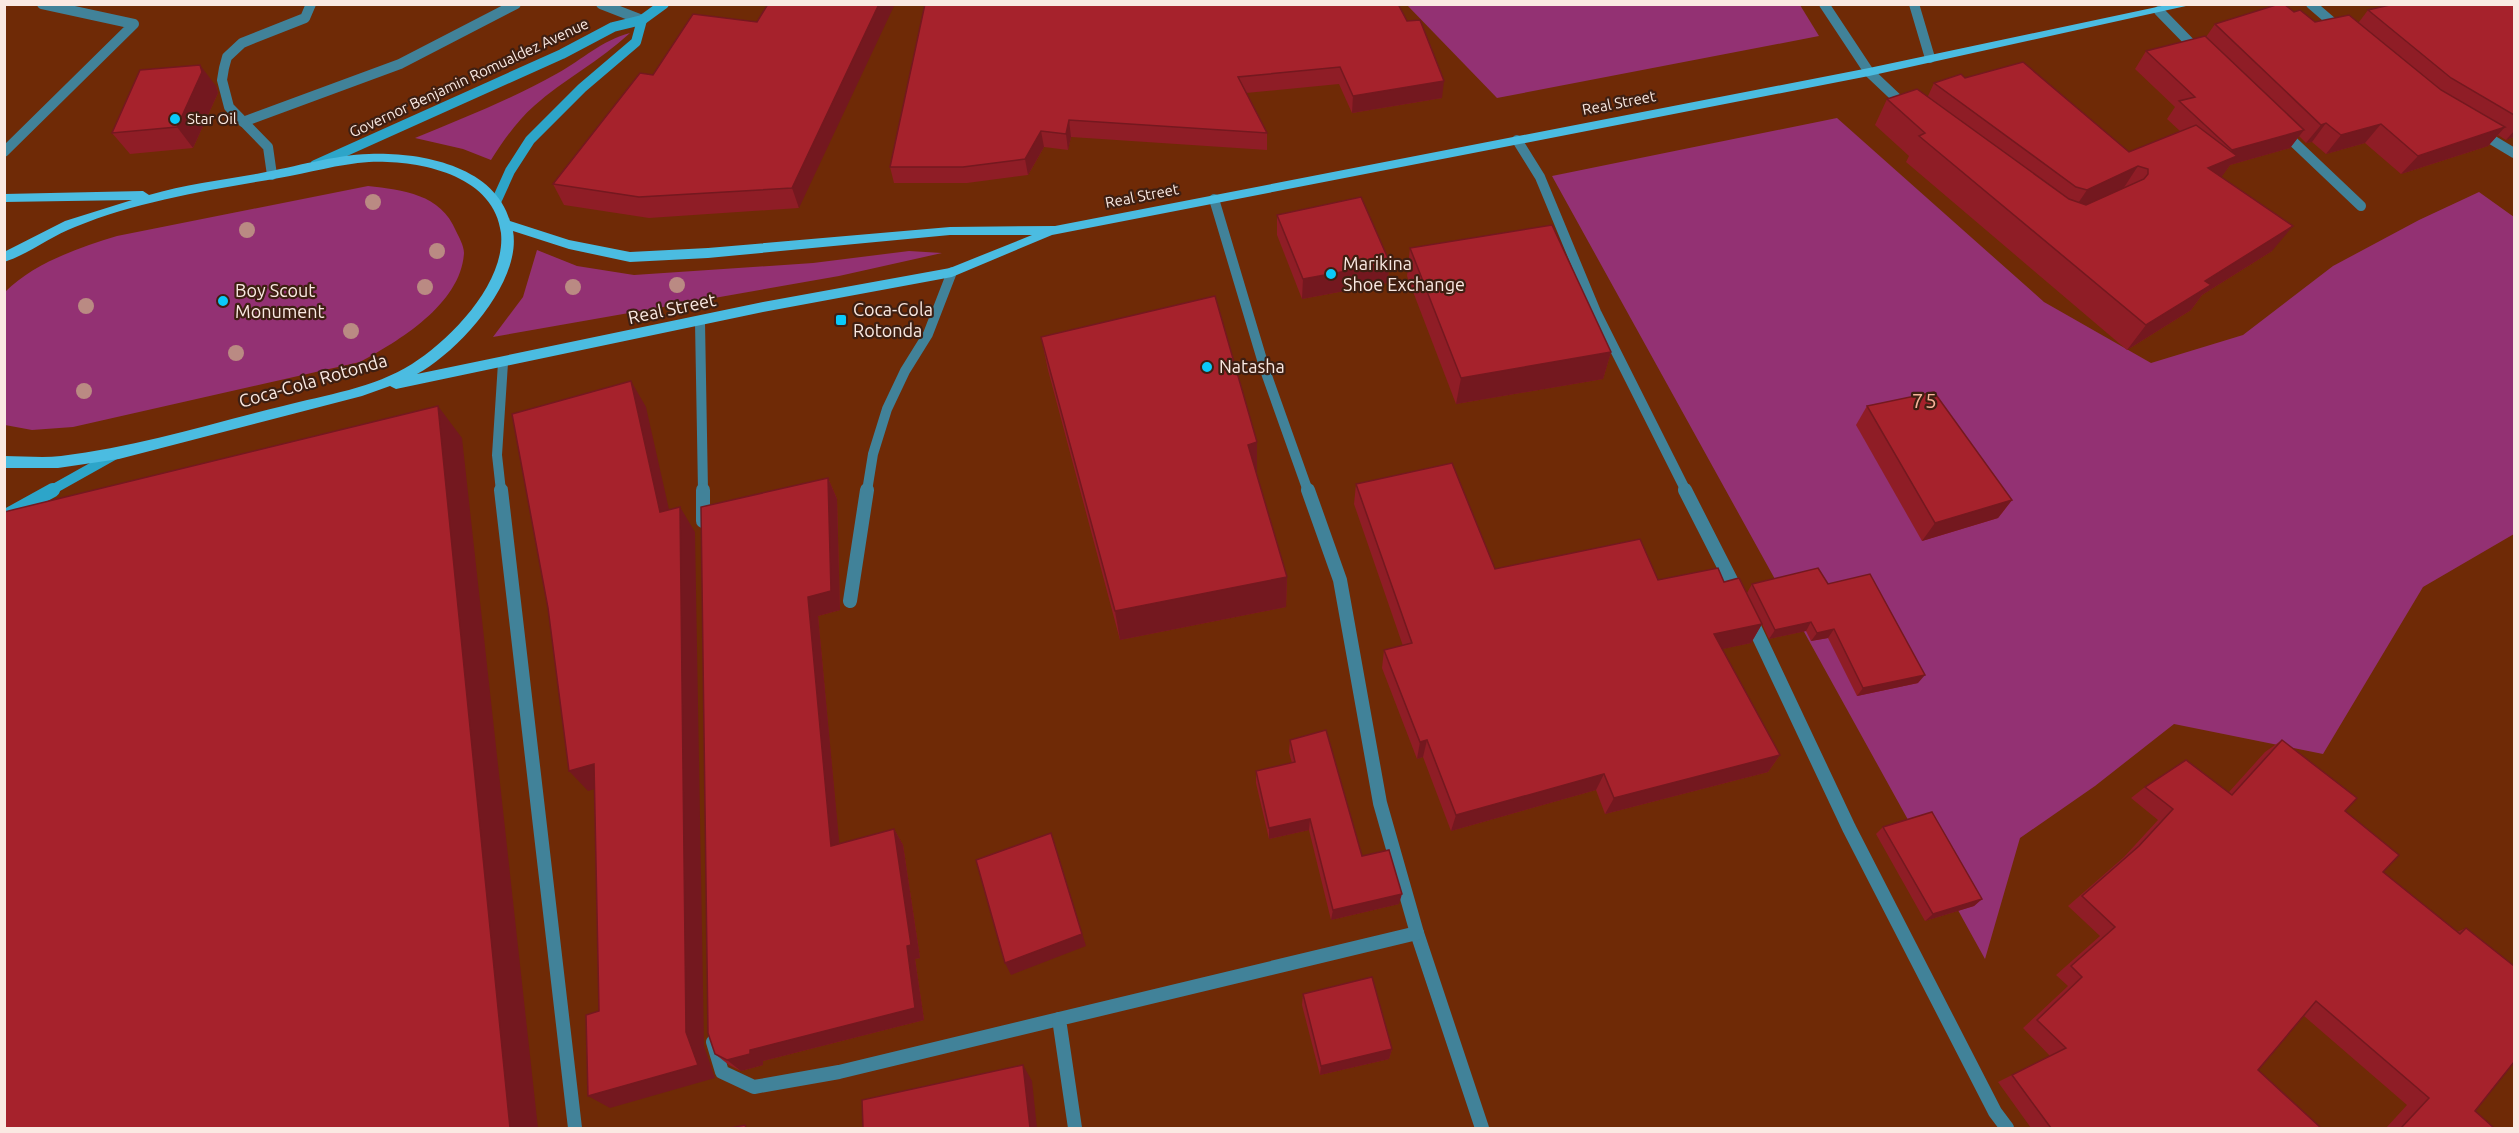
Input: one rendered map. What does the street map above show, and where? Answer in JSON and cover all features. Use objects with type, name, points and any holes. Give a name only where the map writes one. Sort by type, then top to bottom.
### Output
[{"type":"main road","name":"Governor Benjamin Romualdez Avenue","points":[[311,167],[562,54],[613,27],[642,20],[664,4]]},
{"type":"main road","name":"Real Street","points":[[507,225],[569,244],[630,256],[708,253],[950,231],[1054,230],[1869,72],[2156,8],[2190,4]]},
{"type":"main road","points":[[496,202],[510,171],[530,140],[582,88],[636,42],[642,20]]},
{"type":"main road","points":[[4,258],[69,224],[167,194],[368,158],[419,163],[460,175],[481,186],[496,202],[507,225]]},
{"type":"main road","points":[[4,198],[167,194]]},
{"type":"main road","name":"Coca-Cola Rotonda","points":[[4,462],[58,462],[119,453],[362,391],[415,369],[436,354],[472,318],[494,288],[501,271],[508,238],[507,225]]},
{"type":"main road","name":"Real Street","points":[[362,391],[952,272],[1054,230]]},
{"type":"main road","points":[[4,517],[119,453]]},
{"type":"street","points":[[4,152],[135,24],[42,4]]},
{"type":"street","points":[[272,176],[268,147],[229,107],[222,80],[227,57],[242,43],[305,18],[311,4]]},
{"type":"street","points":[[243,122],[400,64],[516,4]]},
{"type":"street","points":[[601,4],[642,20]]},
{"type":"street","points":[[1824,4],[1869,72],[1918,116]]},
{"type":"street","points":[[1914,4],[1930,58]]},
{"type":"street","points":[[2311,4],[2346,34]]},
{"type":"street","points":[[2156,8],[2206,58]]},
{"type":"street","points":[[2274,124],[2361,206]]},
{"type":"street","points":[[2468,126],[2514,153]]},
{"type":"street","points":[[1517,140],[1540,177],[1596,312],[1784,686],[1849,828],[1995,1112],[2007,1128]]},
{"type":"street","points":[[1214,199],[1266,373],[1340,580],[1380,803],[1417,933],[1482,1128]]},
{"type":"street","points":[[850,601],[873,454],[887,409],[928,334],[952,272]]},
{"type":"street","points":[[700,322],[704,536]]},
{"type":"street","points":[[503,363],[497,455],[575,1128]]},
{"type":"street","points":[[712,1022],[713,1046],[722,1072],[754,1087],[839,1072],[1417,933]]},
{"type":"street","points":[[1059,1020],[1075,1128]]},
{"type":"shaded area","points":[[1407,5],[1800,5],[1819,36],[1497,98]]},
{"type":"shaded area","points":[[630,33],[534,106],[522,118],[491,160],[463,149],[415,138],[523,91],[567,68],[601,45]]},
{"type":"shaded area","points":[[1837,118],[2044,302],[2151,363],[2243,335],[2333,266],[2419,220],[2479,192],[2514,217],[2514,534],[2423,587],[2323,754],[2174,724],[2095,786],[2020,838],[1985,959],[1552,176]]},
{"type":"shaded area","points":[[368,186],[407,192],[431,202],[449,219],[464,250],[460,271],[452,289],[425,319],[409,332],[360,362],[73,427],[32,430],[5,425],[5,292],[29,273],[72,251],[117,236]]},
{"type":"shaded area","points":[[537,250],[577,266],[634,275],[813,263],[909,251],[942,253],[839,276],[493,337],[523,297]]},
{"type":"building","points":[[768,4],[879,4],[792,188],[639,197],[553,184],[640,73],[653,75],[693,14],[757,22]]},
{"type":"building","points":[[925,4],[1398,4],[1407,21],[1420,20],[1444,81],[1353,96],[1340,67],[1238,77],[1267,133],[1069,120],[1066,134],[1041,131],[1025,159],[963,167],[890,167]]},
{"type":"building","points":[[2284,4],[2294,12],[2300,10],[2315,22],[2349,15],[2441,90],[2505,127],[2418,156],[2381,124],[2341,135],[2326,123],[2321,125],[2215,24]]},
{"type":"building","points":[[2394,4],[2514,4],[2514,115],[2451,78],[2368,10]]},
{"type":"building","points":[[2205,36],[2304,130],[2232,150],[2179,101],[2195,97],[2146,51]]},
{"type":"building","points":[[2023,62],[2129,152],[2196,125],[2237,156],[2208,168],[2293,226],[2205,281],[2211,285],[2146,325],[1919,136],[1925,133],[1887,99],[1917,89],[2069,199],[2086,205],[2144,179],[2148,174],[2148,169],[2138,166],[2087,190],[2076,187],[1934,83],[1961,74],[1965,78]]},
{"type":"building","points":[[200,65],[202,72],[177,127],[112,133],[140,70]]},
{"type":"building","points":[[1361,197],[1390,263],[1303,279],[1277,215]]},
{"type":"building","points":[[1552,225],[1611,352],[1461,378],[1410,248]]},
{"type":"building","points":[[1215,296],[1257,442],[1248,445],[1287,577],[1115,611],[1041,337]]},
{"type":"building","points":[[631,381],[660,512],[680,507],[686,1032],[698,1065],[588,1096],[586,1015],[599,1011],[594,764],[569,771],[548,608],[512,414]]},
{"type":"building","points":[[1934,392],[2012,500],[1935,523],[1867,406]]},
{"type":"building","points":[[438,406],[510,1128],[4,1128],[4,512]]},
{"type":"building","points":[[1452,463],[1495,569],[1640,539],[1658,580],[1718,568],[1724,582],[1739,578],[1762,624],[1714,634],[1780,755],[1614,798],[1604,774],[1456,815],[1427,740],[1420,742],[1384,650],[1412,643],[1356,484]]},
{"type":"building","points":[[828,478],[831,591],[808,597],[831,846],[894,829],[911,945],[907,946],[915,1008],[750,1050],[750,1054],[727,1060],[715,1054],[708,1033],[701,507]]},
{"type":"building","points":[[1818,568],[1828,584],[1870,574],[1925,675],[1863,688],[1834,629],[1817,633],[1811,622],[1775,630],[1752,584]]},
{"type":"building","points":[[1326,730],[1362,856],[1389,850],[1402,894],[1333,910],[1310,819],[1269,828],[1256,771],[1295,762],[1290,740]]},
{"type":"building","points":[[2282,740],[2357,798],[2345,811],[2399,855],[2383,872],[2460,934],[2466,928],[2514,966],[2514,1062],[2475,1111],[2494,1128],[2401,1128],[2429,1098],[2316,1001],[2258,1070],[2321,1128],[2051,1128],[2012,1075],[2066,1048],[2037,1020],[2082,977],[2071,966],[2115,927],[2082,896],[2139,846],[2173,809],[2145,787],[2186,760],[2232,795]]},
{"type":"building","points":[[1932,812],[1982,899],[1933,914],[1883,827]]},
{"type":"building","points":[[1051,833],[1082,934],[1005,963],[976,860]]},
{"type":"building","points":[[1372,977],[1392,1049],[1321,1066],[1303,994]]},
{"type":"building","points":[[1023,1065],[1030,1128],[863,1128],[862,1100]]},
{"type":"building","points":[[745,1125],[746,1128],[730,1128]]},
{"type":"place","name":"Star Oil","points":[[175,119]]},
{"type":"place","name":"Marikina Shoe Exchange","points":[[1331,274]]},
{"type":"place","name":"Boy Scout Monument","points":[[223,301]]},
{"type":"place","name":"Coca-Cola Rotonda","points":[[841,320]]},
{"type":"place","name":"Natasha","points":[[1207,367]]},
{"type":"district","name":"75","points":[[1925,401]]}]
